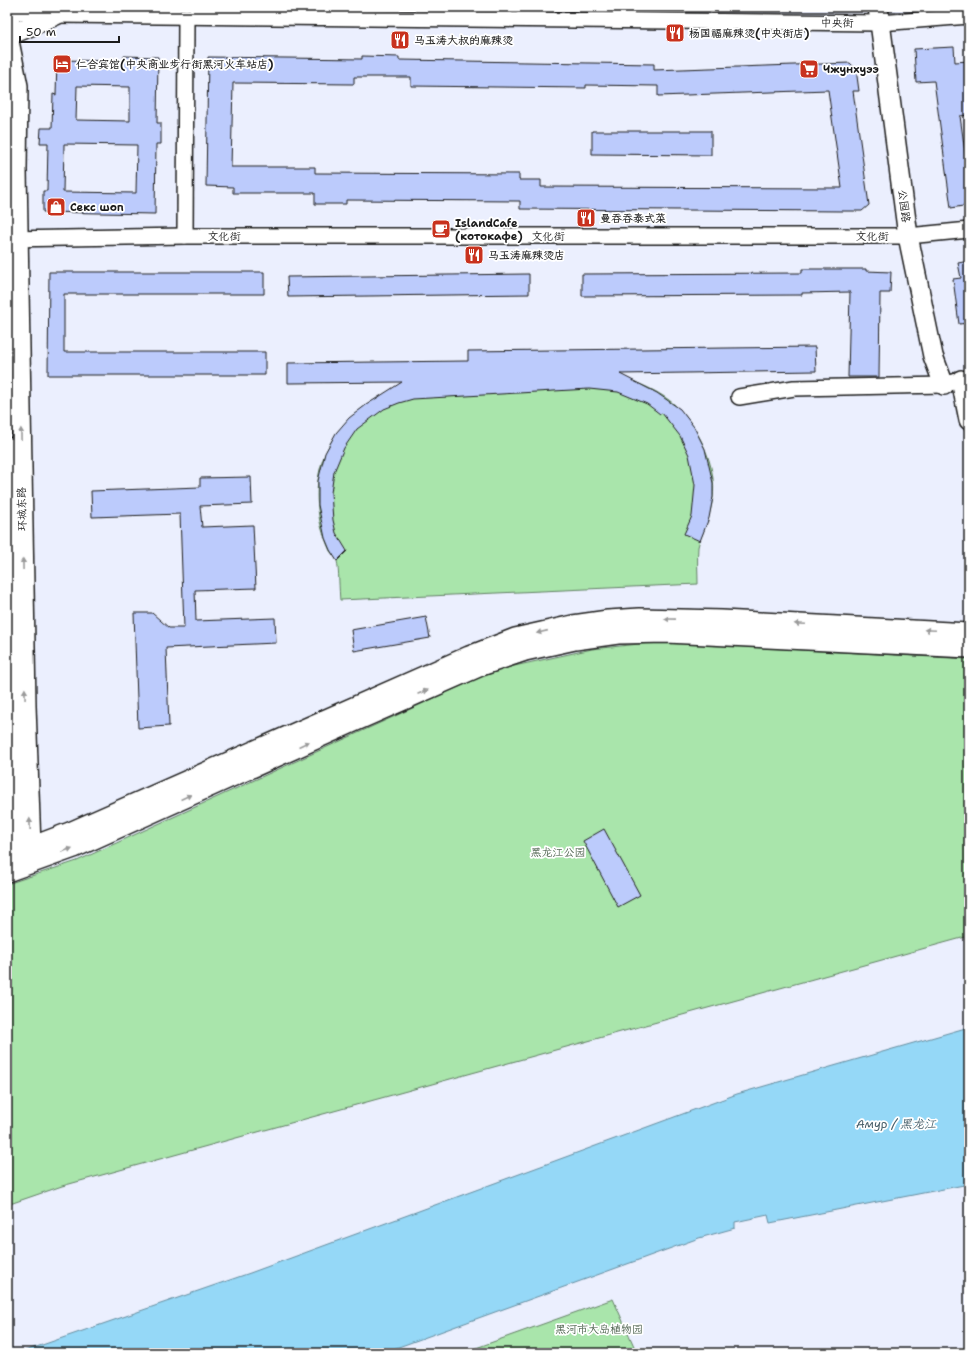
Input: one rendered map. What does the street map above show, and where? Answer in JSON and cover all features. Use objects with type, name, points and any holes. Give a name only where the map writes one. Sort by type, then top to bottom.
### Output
[{"type":"main road","points":[[7,7],[10,7],[7,36]]},
{"type":"street","points":[[10,7],[56,16]]},
{"type":"street","name":"公园路","points":[[879,15],[908,236],[933,356],[958,387],[969,420]]},
{"type":"street","points":[[7,36],[56,16]]},
{"type":"street","name":"中央街","points":[[56,16],[969,16]]},
{"type":"street","points":[[185,236],[186,16]]},
{"type":"street","name":"环城东路","points":[[7,36],[18,86],[17,170],[13,239],[26,706],[18,860]]},
{"type":"street","name":"文化街","points":[[13,239],[185,236],[908,236],[969,230]]},
{"type":"street","points":[[739,397],[794,388],[958,387]]},
{"type":"street","name":"环城东路","points":[[7,447],[18,860]]},
{"type":"street","points":[[18,860],[77,829],[469,656],[515,638],[573,625],[608,620],[640,618],[722,620],[968,637]]},
{"type":"green space","points":[[626,379],[641,384],[656,392],[670,401],[681,411],[701,440],[710,463],[714,487],[713,498],[709,517],[698,547],[698,584],[340,600],[337,561],[330,551],[320,522],[317,499],[318,478],[323,458],[332,441],[343,425],[358,411],[376,399],[396,389]]},
{"type":"green space","name":"黑龙江公园","points":[[658,642],[969,659],[969,936],[62,1186],[7,1205],[7,884],[77,861],[496,670],[592,649]]},
{"type":"green space","name":"黑河市大岛植物园","points":[[613,1299],[637,1353],[462,1353]]},
{"type":"water","name":"Амур / 黑龙江","points":[[969,1027],[969,1184],[770,1223],[768,1215],[735,1222],[735,1228],[699,1238],[382,1353],[19,1353],[250,1273],[737,1094]]},
{"type":"building","points":[[954,47],[955,62],[969,61],[969,115],[960,116],[969,181],[969,205],[951,208],[934,81],[916,82],[914,49]]},
{"type":"building","points":[[124,56],[158,57],[157,123],[161,123],[161,144],[156,144],[155,214],[43,212],[43,191],[47,191],[48,143],[40,143],[41,128],[52,128],[53,94],[56,95],[57,60],[124,61]],"holes":[[[77,86],[130,87],[130,121],[76,120]],[[64,144],[137,145],[136,193],[63,192]]]},
{"type":"building","points":[[362,56],[399,57],[399,60],[654,64],[654,70],[850,63],[856,69],[859,91],[853,91],[869,205],[862,211],[845,211],[520,209],[520,201],[346,200],[346,204],[315,204],[315,193],[233,193],[233,187],[206,186],[208,57],[362,59]],"holes":[[[354,77],[411,77],[411,86],[586,88],[586,85],[658,86],[658,96],[828,90],[842,188],[541,187],[541,180],[519,180],[519,174],[315,173],[315,167],[231,167],[233,83],[354,84]]]},
{"type":"building","points":[[592,131],[711,131],[711,155],[592,154]]},
{"type":"building","points":[[969,261],[969,323],[959,324],[953,279],[961,278],[958,263]]},
{"type":"building","points":[[802,269],[866,269],[866,271],[891,272],[890,293],[880,293],[879,377],[848,377],[850,292],[802,293],[802,295],[582,296],[582,274],[802,273]]},
{"type":"building","points":[[49,272],[264,272],[264,294],[64,294],[64,352],[265,352],[265,375],[48,375]]},
{"type":"building","points":[[529,274],[529,294],[288,297],[287,277]]},
{"type":"building","points":[[815,347],[816,371],[620,374],[657,393],[680,409],[694,427],[705,449],[713,483],[713,497],[709,518],[700,541],[684,534],[692,516],[695,485],[689,455],[680,436],[662,413],[660,414],[647,404],[618,392],[589,389],[413,399],[384,409],[357,429],[344,448],[334,472],[331,493],[333,520],[336,533],[347,551],[337,561],[325,538],[318,505],[318,481],[325,453],[336,433],[349,418],[366,405],[402,382],[288,383],[288,363],[468,361],[468,351]]},
{"type":"building","points":[[251,477],[252,504],[200,506],[202,527],[253,525],[256,588],[195,590],[196,621],[275,618],[276,643],[166,648],[169,726],[138,728],[134,613],[152,613],[169,628],[184,628],[180,514],[92,517],[91,491],[200,487],[200,478]]},
{"type":"building","points":[[426,617],[430,638],[354,651],[351,630]]},
{"type":"building","points":[[604,829],[640,895],[618,907],[583,841]]},
{"type":"place","name":"杨国福麻辣烫(中央街店)","points":[[675,33]]},
{"type":"place","name":"马玉涛大叔的麻辣烫","points":[[400,40]]},
{"type":"place","name":"仁合宾馆(中央商业步行街黑河火车站店)","points":[[62,64]]},
{"type":"place","name":"Чжунхуээ","points":[[809,69]]},
{"type":"place","name":"Секс шоп","points":[[56,207]]},
{"type":"place","name":"曼吞吞泰式菜","points":[[586,218]]},
{"type":"place","name":"IslandCafe (котокафе)","points":[[441,229]]},
{"type":"place","name":"马玉涛麻辣烫店","points":[[474,255]]}]
